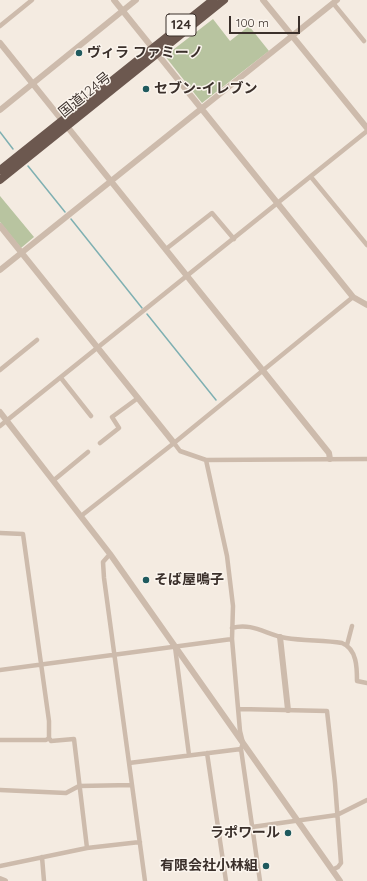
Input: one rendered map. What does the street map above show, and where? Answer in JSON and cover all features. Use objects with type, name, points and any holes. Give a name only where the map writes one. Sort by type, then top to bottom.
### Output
[{"type":"highway","name":"国道124号","points":[[0,170],[64,123],[155,50],[212,0]]},
{"type":"highway","name":"国道124号","points":[[155,50],[224,0]]},
{"type":"highway","name":"国道124号","points":[[0,180],[64,123]]},
{"type":"street","points":[[0,26],[32,0]]},
{"type":"street","points":[[114,0],[353,297],[367,304],[367,312]]},
{"type":"street","points":[[0,110],[136,0]]},
{"type":"street","points":[[263,0],[367,128]]},
{"type":"street","points":[[0,270],[335,1],[364,41]]},
{"type":"street","points":[[0,42],[329,453],[330,459]]},
{"type":"street","points":[[0,426],[367,131]]},
{"type":"street","points":[[311,177],[367,245]]},
{"type":"street","points":[[166,249],[212,213],[234,239]]},
{"type":"street","points":[[0,226],[180,451],[206,460],[367,458]]},
{"type":"street","points":[[81,516],[174,443],[353,297]]},
{"type":"street","points":[[0,370],[37,340]]},
{"type":"street","points":[[61,378],[91,416]]},
{"type":"street","points":[[100,443],[119,428],[112,417],[138,398]]},
{"type":"street","points":[[0,412],[110,554],[175,646],[242,746],[298,820],[340,881]]},
{"type":"street","points":[[54,480],[88,452]]},
{"type":"street","points":[[206,460],[227,556],[233,606],[232,639],[240,731],[260,881]]},
{"type":"street","points":[[0,533],[23,534],[40,665],[49,721],[49,738]]},
{"type":"street","points":[[110,554],[103,562],[104,578],[145,881]]},
{"type":"street","points":[[232,628],[241,625],[254,627],[280,637],[318,640],[347,645],[355,657],[357,681],[367,683]]},
{"type":"street","points":[[347,645],[352,626]]},
{"type":"street","points":[[280,637],[288,710]]},
{"type":"street","points":[[0,670],[232,639]]},
{"type":"street","points":[[175,646],[189,755]]},
{"type":"street","points":[[239,709],[327,711],[338,815],[341,863],[338,867],[332,870]]},
{"type":"street","points":[[0,740],[46,740],[49,738],[51,740],[74,739],[88,848]]},
{"type":"street","points":[[129,763],[242,746]]},
{"type":"street","points":[[207,752],[226,881]]},
{"type":"street","points":[[0,790],[30,793],[66,793],[79,786],[132,785]]},
{"type":"street","points":[[252,827],[338,815],[367,800]]},
{"type":"street","points":[[0,866],[42,856],[88,848],[140,842]]},
{"type":"street","points":[[42,856],[44,881]]},
{"type":"street","points":[[0,879],[5,881]]},
{"type":"green space","points":[[213,19],[230,41],[249,26],[269,51],[202,103],[165,56]]},
{"type":"green space","points":[[0,196],[34,237],[21,248],[0,222]]},
{"type":"waterway","points":[[0,132],[13,149]]},
{"type":"waterway","points":[[28,166],[65,212]]},
{"type":"waterway","points":[[71,219],[142,308]]},
{"type":"waterway","points":[[147,314],[216,400]]},
{"type":"place","name":"ヴィラ ファミーノ","points":[[79,53]]},
{"type":"place","name":"セブン-イレブン","points":[[146,89]]},
{"type":"place","name":"そば屋鳴子","points":[[146,580]]},
{"type":"place","name":"ラポワール","points":[[288,833]]},
{"type":"place","name":"有限会社小林組","points":[[266,866]]}]
